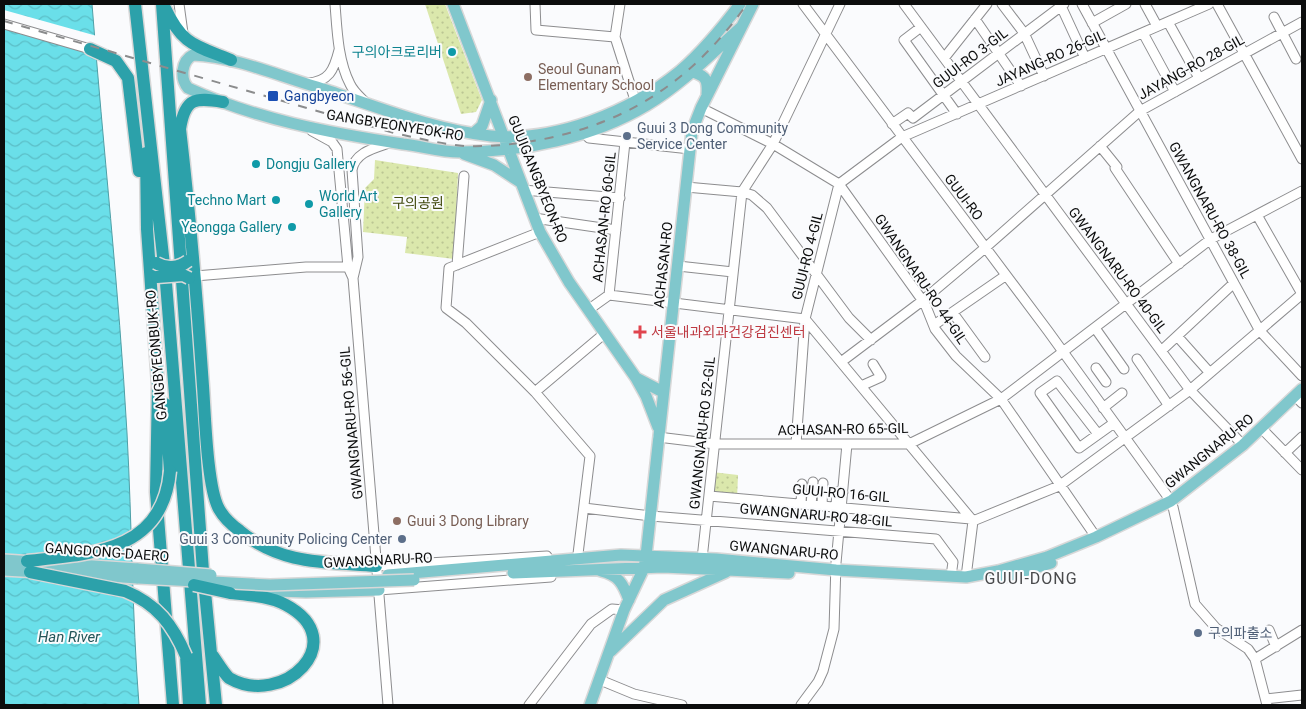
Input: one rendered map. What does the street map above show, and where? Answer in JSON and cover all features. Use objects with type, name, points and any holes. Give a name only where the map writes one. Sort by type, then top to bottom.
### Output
[{"type":"highway","name":"GANGBYEONBUK-RO","points":[[133,4],[166,283],[200,705]]},
{"type":"highway","points":[[162,4],[176,31],[184,38],[231,60]]},
{"type":"highway","points":[[162,4],[168,108],[203,570],[216,705]]},
{"type":"highway","points":[[90,49],[116,61],[128,78],[142,196],[153,258],[158,385],[156,492],[173,705]]},
{"type":"highway","points":[[223,102],[205,99],[192,102],[183,113],[180,129],[207,433],[213,489],[219,509],[234,527],[253,542],[276,554],[301,561],[376,566]]},
{"type":"highway","points":[[146,106],[148,229]]},
{"type":"highway","points":[[168,108],[180,129]]},
{"type":"highway","points":[[153,258],[166,267],[176,266],[191,258]]},
{"type":"highway","points":[[154,280],[183,275],[193,280]]},
{"type":"highway","points":[[28,567],[107,550],[133,539],[150,524],[159,509],[168,488],[170,471],[162,371],[154,314]]},
{"type":"highway","points":[[200,513],[207,433]]},
{"type":"highway","points":[[28,567],[124,591],[136,596],[165,617],[177,634],[186,656],[189,705]]},
{"type":"highway","points":[[203,581],[228,591],[262,597],[286,604],[309,625],[314,640],[313,656],[304,674],[294,685],[271,695],[258,694],[240,687],[228,677],[212,654]]},
{"type":"main road","name":"GUUIGANGBYEON-RO","points":[[453,4],[491,100],[534,218],[555,260],[636,378],[663,392]]},
{"type":"main road","name":"GANGBYEONYEOK-RO","points":[[740,4],[724,26],[679,72],[634,100],[597,118],[525,136],[478,134],[442,127],[231,60],[193,55],[184,66],[182,78],[188,88],[223,102],[300,125],[352,137],[457,152],[508,149],[556,141],[584,133],[607,125],[647,106],[692,72],[740,28]]},
{"type":"main road","name":"ACHASAN-RO","points":[[740,28],[744,4]]},
{"type":"main road","name":"ACHASAN-RO","points":[[642,572],[648,544],[692,131],[706,96],[752,4]]},
{"type":"main road","points":[[692,72],[704,76],[708,82],[706,96]]},
{"type":"main road","points":[[478,151],[484,147],[485,139],[478,134],[491,100]]},
{"type":"main road","points":[[440,149],[451,143],[451,136],[442,127]]},
{"type":"main road","points":[[457,152],[494,165],[522,186]]},
{"type":"main road","points":[[636,378],[646,396],[659,434]]},
{"type":"main road","name":"GWANGNARU-RO","points":[[203,581],[270,585],[340,584],[588,566],[642,572],[731,570],[966,577],[998,571],[1047,557],[1172,504],[1302,397]]},
{"type":"main road","name":"GWANGNARU-RO","points":[[588,566],[609,556],[646,556],[702,559],[836,573],[951,582],[1000,578],[1050,564],[1172,504],[1216,476],[1302,397]]},
{"type":"main road","name":"GANGDONG-DAERO","points":[[4,560],[28,567],[173,581],[203,581]]},
{"type":"main road","points":[[588,566],[612,574],[620,580],[626,605]]},
{"type":"main road","name":"GANGDONG-DAERO","points":[[4,570],[28,567],[203,581]]},
{"type":"main road","points":[[608,654],[664,600],[731,570]]},
{"type":"main road","points":[[590,705],[626,605],[642,572]]},
{"type":"main road","points":[[228,591],[306,592],[379,590]]},
{"type":"street","points":[[179,4],[184,38]]},
{"type":"street","points":[[336,4],[340,48],[350,86],[365,102]]},
{"type":"street","points":[[535,4],[536,30],[615,37]]},
{"type":"street","points":[[620,4],[615,37],[634,100]]},
{"type":"street","name":"GUUI-RO","points":[[803,4],[826,32],[1172,504]]},
{"type":"street","name":"GWANGNARU-RO 52-GIL","points":[[702,559],[742,192],[773,144],[840,4]]},
{"type":"street","name":"GWANGNARU-RO 40-GIL","points":[[904,4],[1190,390],[1243,445]]},
{"type":"street","points":[[945,58],[987,4]]},
{"type":"street","points":[[1002,4],[1024,34],[1044,76]]},
{"type":"street","name":"GWANGNARU-RO 38-GIL","points":[[1082,4],[1260,331],[1302,376]]},
{"type":"street","points":[[1092,23],[1126,4]]},
{"type":"street","points":[[1145,4],[1157,26]]},
{"type":"street","name":"JAYANG-RO 26-GIL","points":[[902,137],[1209,4]]},
{"type":"street","points":[[1217,4],[1302,159]]},
{"type":"street","points":[[1062,5],[1085,58]]},
{"type":"street","name":"GUUI-RO 3-GIL","points":[[892,124],[908,113],[913,118],[1062,5]]},
{"type":"street","points":[[1274,17],[1296,59]]},
{"type":"street","points":[[975,19],[1020,86]]},
{"type":"street","points":[[1168,22],[1199,78]]},
{"type":"street","points":[[4,24],[90,49]]},
{"type":"street","name":"JAYANG-RO 28-GIL","points":[[841,362],[922,300],[985,248],[1140,111],[1244,53],[1301,25]]},
{"type":"street","points":[[921,26],[904,40],[957,114]]},
{"type":"street","points":[[1143,33],[1174,92]]},
{"type":"street","points":[[303,83],[324,80],[335,66],[340,48]]},
{"type":"street","name":"GWANGNARU-RO 44-GIL","points":[[701,108],[773,144],[839,184],[922,300],[934,325],[956,356],[1001,398],[1059,486],[1096,537]]},
{"type":"street","name":"GWANGNARU-RO 56-GIL","points":[[300,125],[328,139],[337,149],[348,267],[353,278]]},
{"type":"street","name":"ACHASAN-RO 60-GIL","points":[[584,133],[589,138],[690,149]]},
{"type":"street","points":[[839,184],[902,137]]},
{"type":"street","name":"GWANGNARU-RO 56-GIL","points":[[388,705],[353,278],[358,257],[353,164],[371,148],[392,142]]},
{"type":"street","name":"ACHASAN-RO 60-GIL","points":[[609,295],[625,142]]},
{"type":"street","points":[[1100,146],[1179,264]]},
{"type":"street","points":[[457,265],[464,176]]},
{"type":"street","name":"GUUI-RO 4-GIL","points":[[796,444],[805,318],[839,184]]},
{"type":"street","points":[[522,186],[620,198]]},
{"type":"street","points":[[686,187],[742,192],[752,195],[767,208],[849,318],[871,340]]},
{"type":"street","name":"ACHASAN-RO 65-GIL","points":[[659,434],[715,444],[909,444],[1001,398],[1211,240],[1302,191]]},
{"type":"street","points":[[1257,215],[1302,294]]},
{"type":"street","points":[[534,218],[616,230]]},
{"type":"street","points":[[540,232],[450,268],[446,308],[466,323],[535,392],[590,456],[578,554]]},
{"type":"street","points":[[678,266],[733,272]]},
{"type":"street","points":[[193,280],[306,267],[348,267]]},
{"type":"street","points":[[934,325],[1005,276]]},
{"type":"street","points":[[1161,351],[1234,283]]},
{"type":"street","name":"GUUI-RO 16-GIL","points":[[710,496],[839,506],[972,520],[1059,486],[1126,439],[1190,390],[1302,294]]},
{"type":"street","points":[[588,310],[609,295],[805,318],[972,520],[966,577]]},
{"type":"street","points":[[953,313],[985,356]]},
{"type":"street","points":[[1095,328],[1124,369]]},
{"type":"street","points":[[535,392],[605,333]]},
{"type":"street","points":[[1177,336],[1210,373]]},
{"type":"street","points":[[1137,358],[1169,406]]},
{"type":"street","points":[[861,386],[881,376],[873,364]]},
{"type":"street","points":[[1096,368],[1106,382]]},
{"type":"street","points":[[1098,434],[1057,381],[1040,392],[1079,448],[1114,423]]},
{"type":"street","points":[[1103,408],[1122,392]]},
{"type":"street","points":[[1265,432],[1302,470]]},
{"type":"street","points":[[1285,453],[1302,437]]},
{"type":"street","points":[[801,705],[823,671],[834,629],[836,573],[841,531],[839,506],[843,492],[847,444]]},
{"type":"street","points":[[811,504],[813,482]]},
{"type":"street","points":[[822,505],[823,483]]},
{"type":"street","points":[[801,504],[802,484]]},
{"type":"street","points":[[1172,504],[1195,604],[1216,628],[1248,649],[1255,659],[1266,702],[1302,696]]},
{"type":"street","points":[[584,508],[651,516]]},
{"type":"street","name":"GWANGNARU-RO 48-GIL","points":[[651,516],[936,539],[953,562],[951,576]]},
{"type":"street","points":[[376,566],[578,554],[609,556]]},
{"type":"street","points":[[379,590],[568,575],[588,566]]},
{"type":"street","points":[[529,705],[591,624],[612,609],[626,605]]},
{"type":"street","points":[[1269,630],[1276,647]]},
{"type":"street","points":[[1255,659],[1302,630]]},
{"type":"street","points":[[600,680],[660,703],[682,705]]},
{"type":"green space","name":"구의아크로리버","points":[[425,4],[445,4],[482,100],[476,112],[461,114]]},
{"type":"green space","name":"구의공원","points":[[375,160],[458,173],[454,259],[405,253],[407,237],[363,232],[365,188],[374,179]]},
{"type":"green space","points":[[712,472],[738,475],[737,499],[709,496]]},
{"type":"water","name":"Han River","points":[[4,4],[92,4],[124,379],[139,705],[4,705]]},
{"type":"pier","points":[[4,10],[97,36],[99,56],[4,29]]},
{"type":"railway","points":[[4,21],[394,133],[447,144],[485,146],[535,141],[576,131],[606,121],[634,108],[683,74],[706,53],[747,4]]},
{"type":"place","name":"구의아크로리버","points":[[452,52]]},
{"type":"place","name":"Seoul Gunam Elementary School","points":[[528,77]]},
{"type":"place","name":"Gangbyeon","points":[[273,96]]},
{"type":"place","name":"Guui 3 Dong Community Service Center","points":[[627,136]]},
{"type":"place","name":"Dongju Gallery","points":[[256,164]]},
{"type":"place","name":"Techno Mart","points":[[276,200]]},
{"type":"place","name":"World Art Gallery","points":[[309,204]]},
{"type":"place","name":"Yeongga Gallery","points":[[292,227]]},
{"type":"place","name":"서울내과외과건강검진센터","points":[[640,332]]},
{"type":"place","name":"Guui 3 Dong Library","points":[[397,521]]},
{"type":"place","name":"Guui 3 Community Policing Center","points":[[402,539]]},
{"type":"place","name":"구의파출소","points":[[1198,633]]},
{"type":"district","name":"GUUI-DONG","points":[[1031,578]]}]
